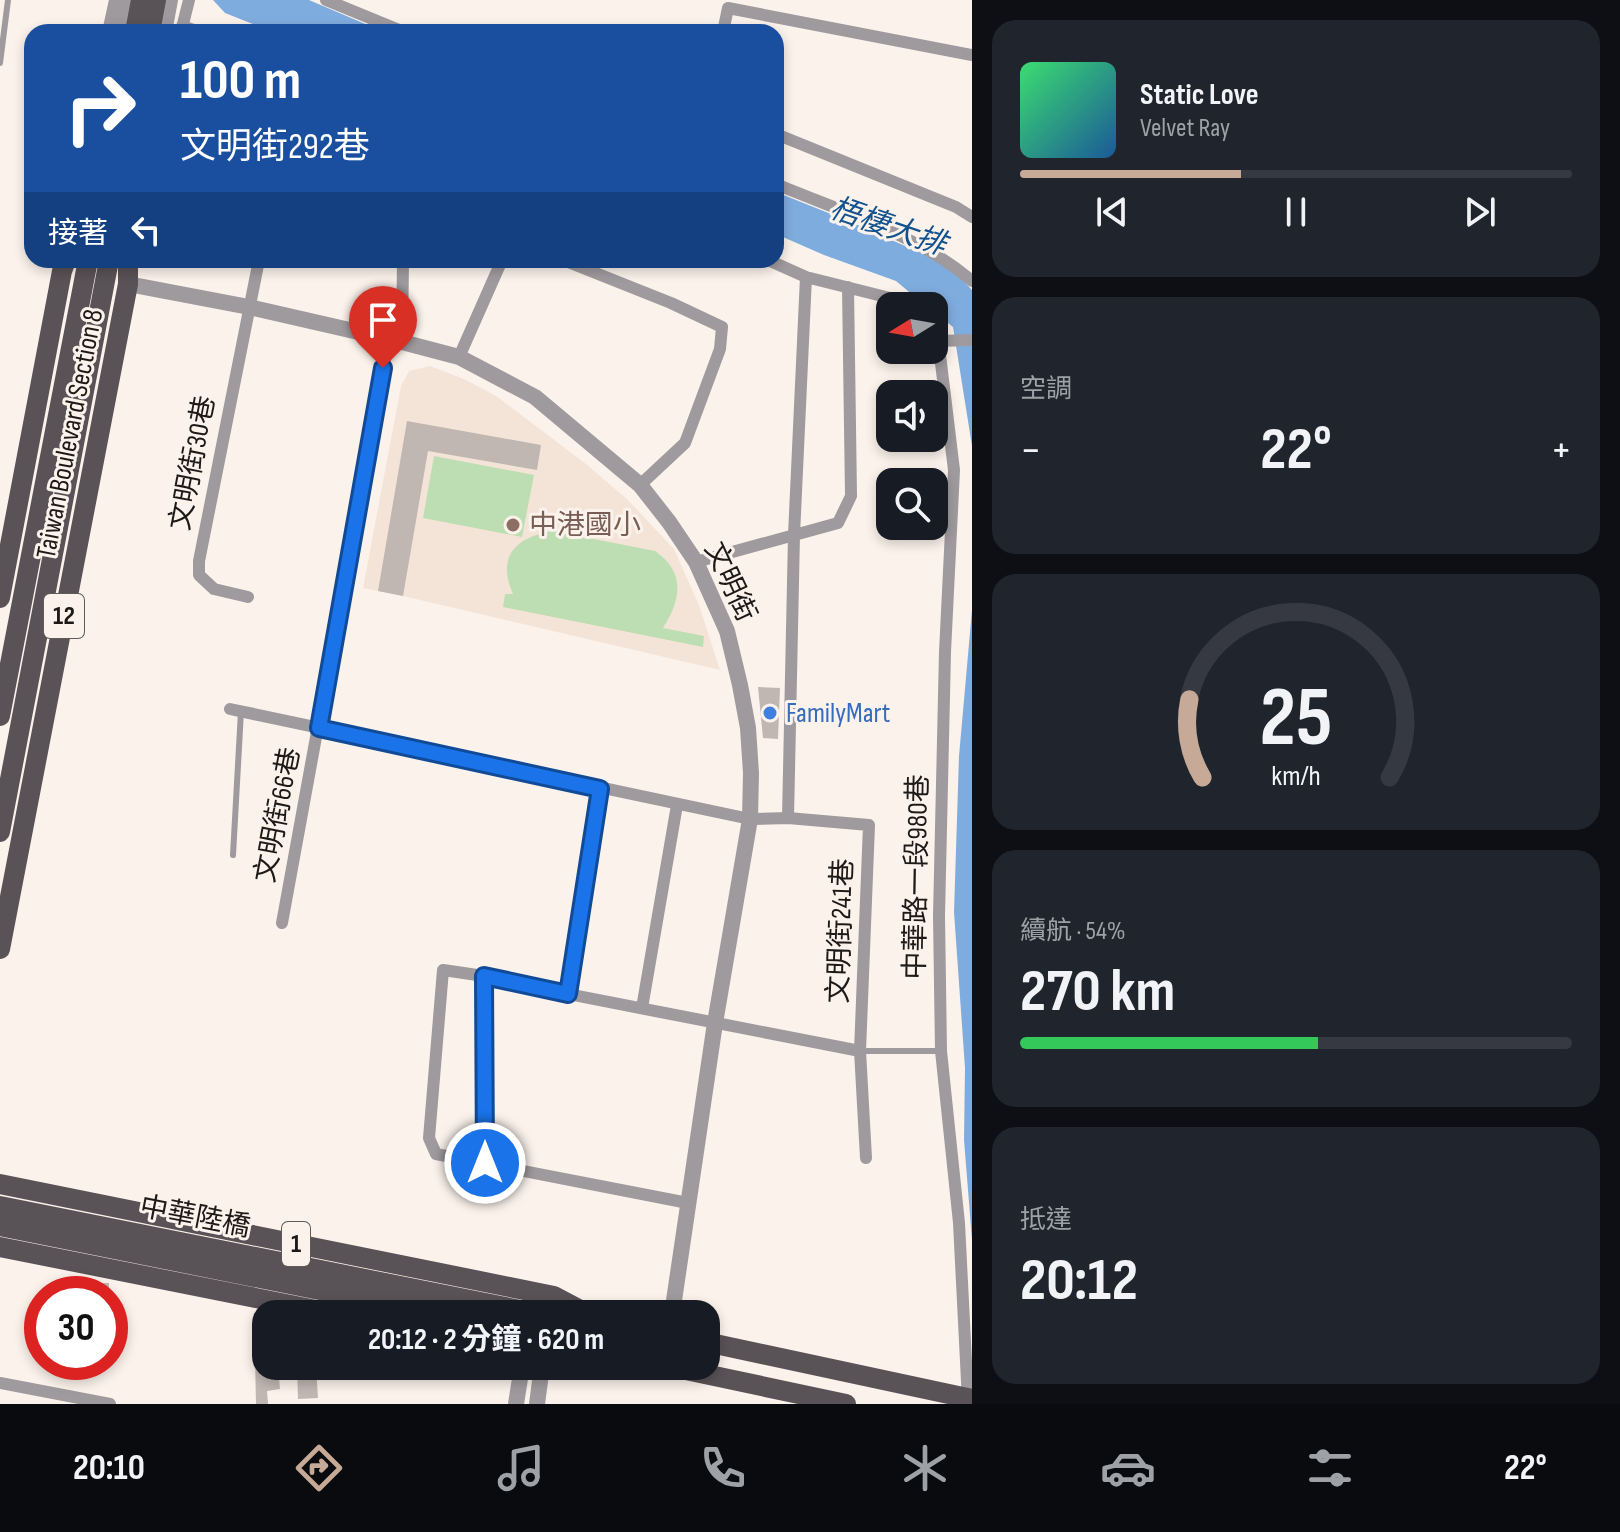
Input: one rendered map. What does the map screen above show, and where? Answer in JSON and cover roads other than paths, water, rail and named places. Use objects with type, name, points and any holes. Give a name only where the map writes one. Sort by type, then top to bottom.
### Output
[{"type":"main road","points":[[136,24],[141,0]]},
{"type":"main road","points":[[152,24],[156,0]]},
{"type":"main road","name":"Taiwan Boulevard Section 8","points":[[0,598],[63,268]]},
{"type":"main road","name":"Taiwan Boulevard Section 8","points":[[0,716],[85,268]]},
{"type":"main road","name":"Taiwan Boulevard Section 8","points":[[0,832],[109,268]]},
{"type":"main road","name":"Taiwan Boulevard Section 8","points":[[0,949],[130,268]]},
{"type":"main road","name":"1","points":[[0,1184],[562,1300]]},
{"type":"main road","name":"中華陸橋","points":[[0,1206],[469,1300]]},
{"type":"main road","name":"中華陸橋","points":[[0,1226],[369,1300]]},
{"type":"main road","name":"1","points":[[0,1247],[266,1300]]},
{"type":"main road","points":[[720,1345],[969,1401]]},
{"type":"main road","points":[[720,1377],[846,1404]]},
{"type":"street","points":[[110,24],[115,0]]},
{"type":"street","points":[[122,24],[126,0]]},
{"type":"street","points":[[166,24],[170,0]]},
{"type":"street","points":[[183,24],[189,0]]},
{"type":"street","points":[[326,0],[384,24]]},
{"type":"street","points":[[725,24],[728,8],[972,55]]},
{"type":"street","points":[[784,137],[956,207],[972,217]]},
{"type":"street","points":[[784,187],[905,237],[956,267],[972,281]]},
{"type":"street","points":[[784,267],[806,277],[876,294]]},
{"type":"street","name":"文明街","points":[[111,268],[128,284],[249,307],[459,357],[535,397],[640,485],[696,562],[727,631],[740,685],[748,728],[750,819],[715,1023],[674,1300]]},
{"type":"street","name":"文明街30巷","points":[[248,597],[214,589],[199,575],[199,561],[257,268]]},
{"type":"street","name":"文明街66巷","points":[[282,923],[395,340],[402,268]]},
{"type":"street","points":[[459,357],[498,268]]},
{"type":"street","points":[[583,268],[722,327],[720,349],[685,443],[640,485]]},
{"type":"street","points":[[788,818],[794,535],[806,277]]},
{"type":"street","points":[[696,562],[838,523],[851,496],[848,287]]},
{"type":"street","points":[[948,337],[972,340]]},
{"type":"street","name":"中華路一段980巷","points":[[941,364],[954,470],[939,916],[941,1051],[959,1223],[969,1401]]},
{"type":"street","name":"文明街241巷","points":[[235,710],[750,819],[788,818],[869,825],[860,1051],[866,1158]]},
{"type":"street","points":[[568,994],[600,789]]},
{"type":"street","points":[[642,1008],[677,805]]},
{"type":"street","points":[[688,1203],[436,1154],[429,1138],[443,970],[860,1051]]},
{"type":"street","points":[[484,976],[485,1163]]},
{"type":"street","points":[[516,1404],[520,1380]]},
{"type":"street","points":[[537,1404],[540,1380]]},
{"type":"street","points":[[0,1383],[53,1399],[110,1404]]},
{"type":"lane","points":[[0,63],[8,0]]},
{"type":"lane","points":[[233,855],[235,710]]},
{"type":"lane","points":[[860,1051],[941,1051]]},
{"type":"water","points":[[213,0],[309,0],[365,24],[253,24],[225,13]]},
{"type":"water","points":[[784,195],[948,265],[972,290],[972,446],[953,327],[948,323],[948,292],[909,292],[896,281],[784,238]]},
{"type":"water","points":[[972,610],[972,1240],[964,1140],[965,1068],[954,912],[959,756]]},
{"type":"place","name":"中港國小","points":[[513,525]]},
{"type":"place","name":"FamilyMart","points":[[770,713]]},
{"type":"water label","name":"梧棲大排","points":[[888,227]]}]
